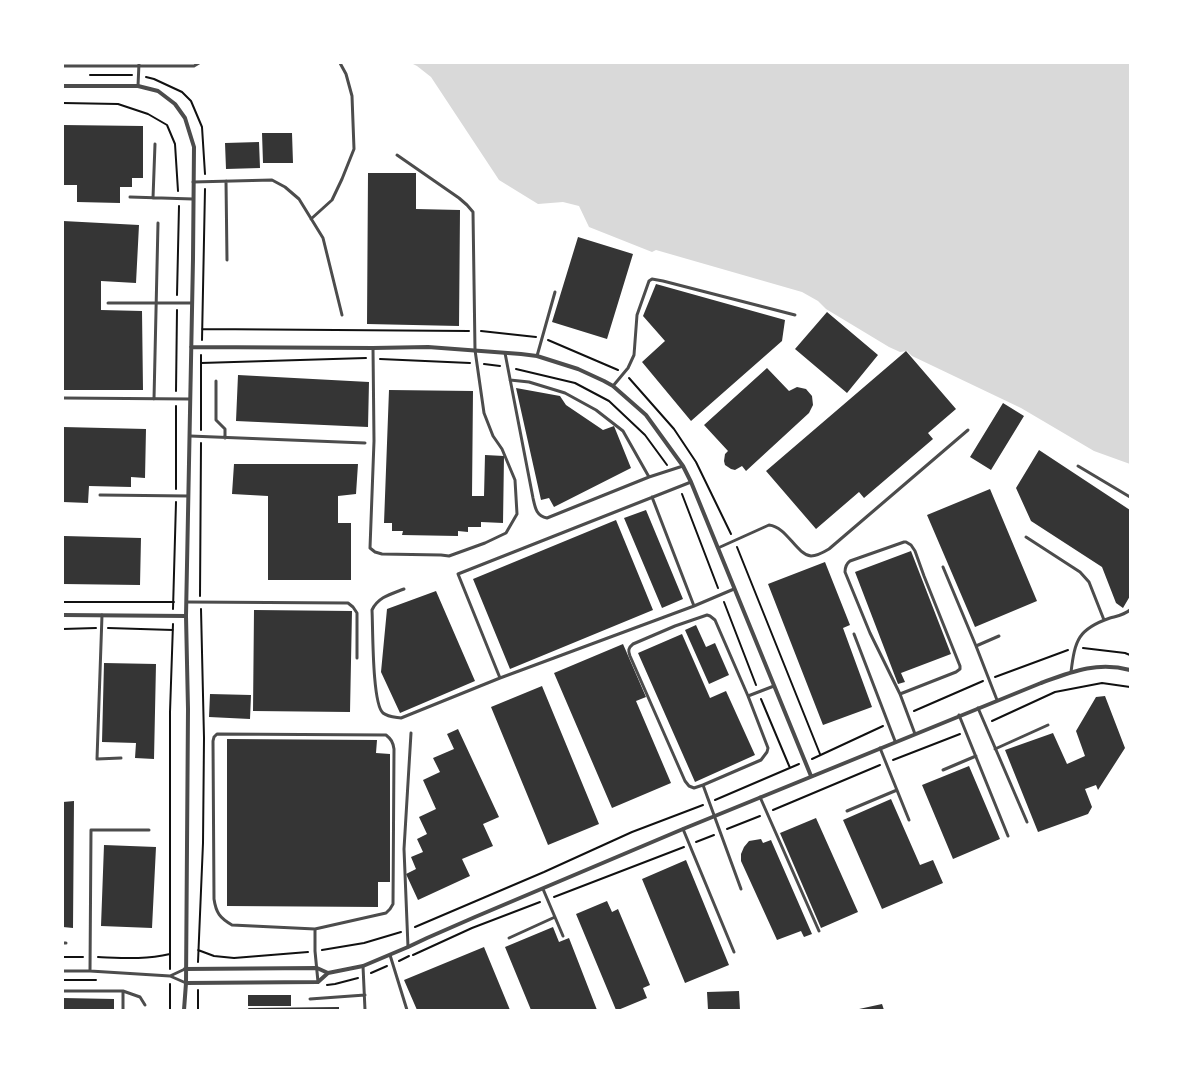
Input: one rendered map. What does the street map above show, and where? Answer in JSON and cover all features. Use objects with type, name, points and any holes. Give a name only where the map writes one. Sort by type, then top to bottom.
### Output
[{"type":"street","points":[[63,86],[138,86],[158,91],[175,104],[185,118],[194,147],[186,616],[188,723],[186,983],[184,1010]]},
{"type":"street","points":[[191,347],[428,347],[475,350],[537,356],[578,368],[613,386],[646,415],[683,466],[691,482],[811,776]]},
{"type":"street","points":[[63,615],[186,616]]},
{"type":"street","points":[[185,969],[317,968],[328,973],[363,966],[683,829],[997,700],[1082,668],[1121,667],[1130,670]]},
{"type":"street","points":[[186,983],[320,984],[328,973]]},
{"type":"lane","points":[[63,66],[194,66],[199,63]]},
{"type":"lane","points":[[311,219],[332,200],[342,180],[354,149],[352,96],[346,74],[340,63]]},
{"type":"lane","points":[[138,65],[138,86]]},
{"type":"lane","points":[[153,198],[155,144]]},
{"type":"lane","points":[[373,348],[374,441],[370,548],[375,552],[382,554],[449,556],[485,543],[506,533],[517,514],[515,480],[502,449],[493,436],[484,413],[475,350],[473,212],[467,204],[459,198],[397,156]]},
{"type":"lane","points":[[193,182],[272,180],[285,187],[299,199],[323,238],[342,316]]},
{"type":"lane","points":[[226,181],[227,260]]},
{"type":"lane","points":[[130,197],[193,199]]},
{"type":"lane","points":[[154,399],[158,223]]},
{"type":"lane","points":[[613,386],[628,368],[634,355],[637,315],[649,281],[663,281],[795,315]]},
{"type":"lane","points":[[537,356],[555,292]]},
{"type":"lane","points":[[108,303],[192,303]]},
{"type":"lane","points":[[505,353],[536,510],[542,517],[547,518],[649,477],[683,466]]},
{"type":"lane","points":[[510,380],[529,382],[566,393],[596,410],[623,431],[649,477]]},
{"type":"lane","points":[[216,382],[216,420],[225,429],[224,438]]},
{"type":"lane","points":[[63,398],[190,399]]},
{"type":"lane","points":[[718,548],[770,525],[778,527],[805,553],[812,556],[821,554],[835,544],[968,430]]},
{"type":"lane","points":[[190,436],[365,443]]},
{"type":"lane","points":[[1078,466],[1130,498]]},
{"type":"lane","points":[[500,678],[458,574],[691,482]]},
{"type":"lane","points":[[100,495],[188,496]]},
{"type":"lane","points":[[652,497],[694,606]]},
{"type":"lane","points":[[1026,538],[1086,577],[1104,620]]},
{"type":"lane","points":[[900,694],[956,672],[960,669],[915,551],[911,545],[906,542],[850,561],[845,568],[845,572],[870,633],[900,694],[915,734]]},
{"type":"lane","points":[[943,568],[997,700]]},
{"type":"lane","points":[[404,589],[379,600],[372,610],[373,655],[378,704],[383,713],[389,716],[401,718],[500,678],[694,606],[734,589]]},
{"type":"lane","points":[[187,602],[348,603],[357,613],[357,658]]},
{"type":"lane","points":[[1071,672],[1076,647],[1082,633],[1090,626],[1125,614],[1130,610]]},
{"type":"lane","points":[[102,615],[97,758],[121,758]]},
{"type":"lane","points":[[707,615],[710,616],[715,620],[748,696],[768,748],[767,752],[761,760],[703,785],[694,788],[689,786],[685,781],[630,656],[628,651],[629,647],[675,626],[707,615]]},
{"type":"lane","points":[[854,634],[895,741]]},
{"type":"lane","points":[[976,646],[999,636]]},
{"type":"lane","points":[[748,696],[774,686]]},
{"type":"lane","points":[[978,708],[1026,822]]},
{"type":"lane","points":[[959,716],[1008,836]]},
{"type":"lane","points":[[995,749],[1048,725]]},
{"type":"lane","points":[[408,948],[404,849],[411,733]]},
{"type":"lane","points":[[217,734],[386,735],[392,742],[394,748],[393,904],[386,913],[314,929],[232,925],[218,914],[214,899],[213,741],[217,734]]},
{"type":"lane","points":[[880,748],[909,820]]},
{"type":"lane","points":[[943,770],[976,756]]},
{"type":"lane","points":[[703,785],[741,889]]},
{"type":"lane","points":[[847,811],[897,790]]},
{"type":"lane","points":[[760,797],[819,931]]},
{"type":"lane","points":[[683,829],[734,952]]},
{"type":"lane","points":[[90,970],[90,830],[149,830]]},
{"type":"lane","points":[[543,888],[563,936]]},
{"type":"lane","points":[[509,938],[555,917]]},
{"type":"lane","points":[[314,929],[315,951],[320,984]]},
{"type":"lane","points":[[390,955],[407,1010]]},
{"type":"lane","points":[[363,966],[365,1010]]},
{"type":"lane","points":[[170,976],[185,969]]},
{"type":"lane","points":[[63,971],[90,970],[170,976],[186,983]]},
{"type":"lane","points":[[63,991],[123,991],[140,997],[145,1005]]},
{"type":"lane","points":[[122,1010],[123,991]]},
{"type":"lane","points":[[310,999],[365,995]]},
{"type":"path","points":[[63,103],[118,104],[148,114],[167,125],[175,144],[179,198],[176,496],[170,712],[170,1010]]},
{"type":"path","points":[[202,329],[475,331],[542,337],[624,372],[674,429],[696,462],[734,540],[821,755]]},
{"type":"path","points":[[201,363],[373,358]]},
{"type":"path","points":[[63,602],[174,602]]},
{"type":"path","points":[[198,969],[203,843],[204,738],[201,609]]},
{"type":"path","points":[[63,629],[101,628],[173,630]]},
{"type":"path","points":[[908,714],[989,679],[1076,647],[1125,653],[1130,655]]},
{"type":"path","points":[[984,724],[1055,692],[1102,683],[1130,687]]},
{"type":"path","points":[[198,950],[214,956],[234,958],[315,951],[364,943],[407,930],[539,874],[632,832],[710,802],[805,762],[888,723]]},
{"type":"path","points":[[320,984],[335,984],[364,976],[472,928],[690,845],[886,763],[966,732]]},
{"type":"path","points":[[63,957],[135,959],[156,958],[170,954]]},
{"type":"path","points":[[198,983],[198,1010]]},
{"type":"shaded area","points":[[411,63],[1130,63],[1130,464],[1094,451],[1021,408],[912,356],[907,351],[900,352],[889,347],[826,309],[818,301],[802,292],[656,250],[652,252],[589,227],[579,206],[563,202],[538,204],[499,180],[431,77]]},
{"type":"building","points":[[63,125],[143,126],[143,178],[132,178],[132,187],[120,187],[120,203],[77,202],[77,185],[63,185]]},
{"type":"building","points":[[262,133],[292,133],[293,163],[263,163]]},
{"type":"building","points":[[259,142],[260,168],[226,169],[225,143]]},
{"type":"building","points":[[368,173],[416,173],[416,209],[460,210],[459,326],[367,324]]},
{"type":"building","points":[[63,221],[139,225],[136,283],[101,281],[101,310],[142,311],[143,390],[63,390]]},
{"type":"building","points":[[578,237],[633,254],[607,339],[552,322]]},
{"type":"building","points":[[656,284],[785,320],[782,341],[691,421],[642,362],[665,341],[643,316]]},
{"type":"building","points":[[827,312],[878,355],[847,393],[795,349]]},
{"type":"building","points":[[906,351],[956,409],[928,433],[933,439],[864,498],[859,492],[816,529],[766,471]]},
{"type":"building","points":[[767,368],[789,391],[797,387],[806,389],[812,396],[813,405],[809,413],[746,471],[742,466],[735,470],[731,469],[725,465],[724,461],[725,454],[728,451],[704,425]]},
{"type":"building","points":[[238,375],[369,382],[368,427],[236,421]]},
{"type":"building","points":[[516,388],[560,396],[566,405],[603,430],[614,426],[631,468],[554,507],[549,498],[541,500]]},
{"type":"building","points":[[389,390],[473,391],[472,496],[484,496],[485,455],[504,456],[503,523],[481,522],[481,527],[468,527],[468,532],[458,531],[458,536],[402,535],[403,531],[392,531],[392,523],[384,523]]},
{"type":"building","points":[[1003,403],[1024,416],[991,470],[970,457]]},
{"type":"building","points":[[63,427],[146,429],[145,478],[131,477],[131,487],[89,486],[88,503],[63,502]]},
{"type":"building","points":[[1039,450],[1130,510],[1130,596],[1123,608],[1116,603],[1102,567],[1031,521],[1016,488]]},
{"type":"building","points":[[234,464],[358,464],[356,494],[338,496],[338,523],[351,523],[351,580],[268,580],[268,496],[232,494]]},
{"type":"building","points":[[990,489],[1037,601],[975,627],[927,515]]},
{"type":"building","points":[[646,510],[683,599],[662,608],[624,518]]},
{"type":"building","points":[[616,520],[653,610],[510,669],[473,579]]},
{"type":"building","points":[[64,536],[141,538],[140,585],[63,584]]},
{"type":"building","points":[[911,551],[951,654],[901,673],[905,682],[898,684],[855,572]]},
{"type":"building","points":[[825,562],[850,625],[843,628],[872,707],[823,725],[768,584]]},
{"type":"building","points":[[436,591],[475,681],[400,713],[381,672],[387,609]]},
{"type":"building","points":[[254,610],[352,611],[350,712],[253,711]]},
{"type":"building","points":[[696,625],[706,647],[715,643],[729,675],[709,684],[685,630]]},
{"type":"building","points":[[682,634],[710,698],[726,691],[755,755],[695,782],[638,653]]},
{"type":"building","points":[[623,644],[646,697],[636,701],[671,783],[612,808],[554,673]]},
{"type":"building","points":[[104,663],[156,664],[154,759],[135,758],[136,743],[102,742]]},
{"type":"building","points":[[542,686],[599,824],[548,845],[491,707]]},
{"type":"building","points":[[210,694],[251,695],[250,719],[209,717]]},
{"type":"building","points":[[1105,696],[1125,748],[1098,790],[1096,785],[1085,789],[1092,807],[1088,814],[1038,832],[1005,750],[1053,733],[1067,764],[1085,756],[1076,731],[1096,697]]},
{"type":"building","points":[[458,729],[499,817],[483,824],[493,846],[462,859],[470,876],[418,900],[406,874],[416,869],[411,857],[423,852],[417,839],[427,834],[419,817],[436,809],[423,780],[440,772],[433,758],[454,749],[447,734]]},
{"type":"building","points":[[227,739],[377,740],[376,753],[390,754],[390,882],[378,882],[378,907],[227,906]]},
{"type":"building","points":[[969,766],[1000,839],[953,859],[922,785]]},
{"type":"building","points":[[891,799],[920,865],[933,860],[943,883],[882,909],[843,820]]},
{"type":"building","points":[[74,801],[73,928],[63,927],[63,802]]},
{"type":"building","points":[[816,818],[858,912],[821,928],[780,833]]},
{"type":"building","points":[[761,839],[763,843],[771,840],[812,934],[804,937],[801,931],[777,940],[741,861],[741,854],[749,841]]},
{"type":"building","points":[[104,845],[156,847],[152,928],[101,926]]},
{"type":"building","points":[[686,860],[729,965],[685,983],[642,879]]},
{"type":"building","points":[[607,901],[612,912],[618,909],[650,985],[643,988],[647,998],[618,1010],[616,1010],[576,914]]},
{"type":"building","points":[[553,927],[559,942],[569,938],[597,1010],[531,1010],[505,947]]},
{"type":"building","points":[[484,947],[510,1010],[417,1010],[404,980]]},
{"type":"building","points":[[739,991],[740,1010],[708,1010],[707,992]]},
{"type":"building","points":[[248,995],[291,995],[291,1006],[248,1006]]},
{"type":"building","points":[[63,998],[114,999],[114,1010],[63,1010]]},
{"type":"building","points":[[882,1004],[884,1010],[859,1010],[859,1009]]},
{"type":"building","points":[[339,1007],[339,1010],[249,1010],[248,1008]]}]
